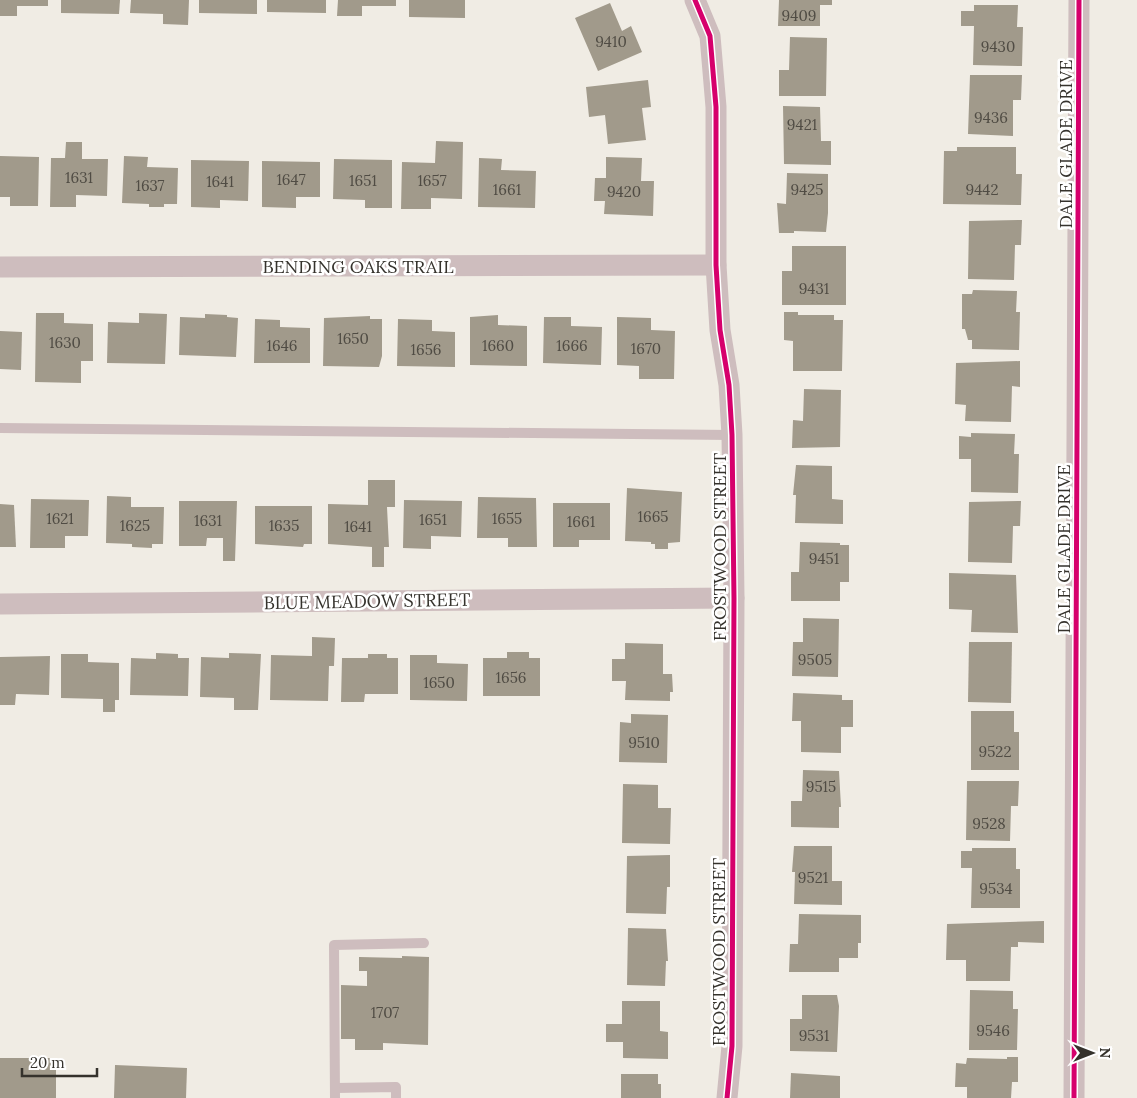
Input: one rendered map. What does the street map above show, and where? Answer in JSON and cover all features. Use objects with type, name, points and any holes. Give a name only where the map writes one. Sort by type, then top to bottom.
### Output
[{"type":"street","name":"FROSTWOOD STREET","points":[[695,0],[710,36],[716,107],[716,265],[720,330],[730,385],[732,435],[734,598],[732,1046],[727,1098]]},
{"type":"street","name":"DALE GLADE DRIVE","points":[[1074,1098],[1079,0]]},
{"type":"street","name":"BENDING OAKS TRAIL","points":[[0,267],[716,265]]},
{"type":"street","name":"BLUE MEADOW STREET","points":[[0,604],[734,598]]},
{"type":"lane","points":[[0,428],[732,435]]},
{"type":"lane","points":[[396,1098],[396,1087],[335,1093],[334,945],[424,942]]},
{"type":"building","points":[[0,0],[48,0],[48,6],[17,6],[17,16],[0,16]]},
{"type":"building","points":[[61,0],[120,0],[119,14],[61,13]]},
{"type":"building","points":[[131,0],[189,0],[188,25],[163,24],[163,14],[130,13]]},
{"type":"building","points":[[199,0],[257,0],[257,14],[199,13]]},
{"type":"building","points":[[267,0],[326,0],[326,13],[267,12]]},
{"type":"building","points":[[338,0],[396,0],[396,6],[362,6],[362,16],[337,16]]},
{"type":"building","points":[[409,0],[465,0],[465,18],[409,17]]},
{"type":"building","points":[[779,0],[832,0],[832,5],[820,5],[820,26],[778,26]]},
{"type":"building","points":[[610,3],[622,31],[631,26],[642,52],[598,71],[575,18]]},
{"type":"building","points":[[974,5],[1018,5],[1017,27],[1023,27],[1022,66],[973,65],[974,26],[961,26],[961,11],[974,11]]},
{"type":"building","points":[[790,37],[827,38],[826,96],[779,96],[779,70],[789,70]]},
{"type":"building","points":[[970,75],[1022,75],[1021,100],[1013,100],[1013,136],[968,134]]},
{"type":"building","points":[[648,80],[651,107],[642,108],[646,140],[608,144],[605,115],[589,117],[586,87]]},
{"type":"building","points":[[783,106],[820,107],[821,141],[831,141],[831,165],[784,164]]},
{"type":"building","points":[[436,141],[463,142],[462,199],[431,198],[431,209],[401,209],[402,162],[435,163]]},
{"type":"building","points":[[66,142],[82,142],[82,159],[108,159],[107,196],[76,195],[76,207],[50,207],[51,158],[65,158]]},
{"type":"building","points":[[957,147],[1016,147],[1016,174],[1022,174],[1021,205],[943,204],[944,151],[957,151]]},
{"type":"building","points":[[0,156],[39,157],[38,206],[10,206],[10,197],[0,197]]},
{"type":"building","points":[[124,156],[148,157],[147,167],[178,168],[177,204],[164,204],[164,207],[149,207],[149,204],[122,203]]},
{"type":"building","points":[[606,157],[642,158],[641,181],[654,181],[653,216],[604,214],[605,201],[594,201],[595,178],[606,178]]},
{"type":"building","points":[[479,158],[502,159],[501,170],[536,171],[535,208],[478,207]]},
{"type":"building","points":[[334,159],[392,160],[392,208],[365,208],[365,200],[333,199]]},
{"type":"building","points":[[191,160],[249,161],[248,201],[220,200],[220,208],[191,207]]},
{"type":"building","points":[[262,161],[320,162],[320,197],[296,197],[296,208],[262,207]]},
{"type":"building","points":[[787,173],[828,174],[826,232],[794,231],[794,233],[779,233],[777,203],[786,204]]},
{"type":"building","points":[[1022,220],[1021,245],[1015,245],[1014,280],[968,279],[969,221]]},
{"type":"building","points":[[792,246],[846,246],[846,305],[782,305],[782,271],[792,271]]},
{"type":"building","points":[[973,290],[1017,291],[1016,312],[1020,312],[1019,350],[972,349],[972,340],[968,340],[965,329],[962,329],[962,294],[972,294]]},
{"type":"building","points":[[784,312],[798,312],[798,315],[834,315],[834,320],[843,320],[842,371],[793,371],[793,341],[784,340]]},
{"type":"building","points":[[36,313],[64,313],[64,323],[93,324],[93,361],[81,361],[81,383],[35,382]]},
{"type":"building","points":[[139,313],[167,314],[165,364],[107,363],[108,322],[139,323]]},
{"type":"building","points":[[205,314],[227,315],[227,317],[238,318],[236,357],[179,355],[180,317],[205,318]]},
{"type":"building","points":[[498,315],[498,325],[527,326],[527,366],[470,365],[470,317]]},
{"type":"building","points":[[370,316],[370,319],[382,319],[382,356],[379,367],[323,366],[324,318]]},
{"type":"building","points":[[544,317],[571,317],[571,326],[602,327],[601,365],[543,363]]},
{"type":"building","points":[[617,317],[651,318],[651,330],[675,331],[674,379],[639,379],[639,366],[617,365]]},
{"type":"building","points":[[255,319],[280,320],[280,327],[310,328],[310,363],[254,363]]},
{"type":"building","points":[[398,319],[432,320],[432,331],[455,332],[455,367],[397,366]]},
{"type":"building","points":[[0,331],[22,332],[21,370],[0,369]]},
{"type":"building","points":[[1020,361],[1020,387],[1012,386],[1011,422],[965,421],[966,405],[955,404],[956,363]]},
{"type":"building","points":[[804,389],[841,390],[840,447],[792,448],[793,420],[803,421]]},
{"type":"building","points":[[971,433],[1015,434],[1014,454],[1019,454],[1018,493],[971,492],[971,459],[959,459],[959,436],[971,437]]},
{"type":"building","points":[[796,465],[832,466],[832,499],[843,500],[843,524],[795,523],[796,495],[793,495]]},
{"type":"building","points":[[368,480],[395,480],[395,507],[387,507],[389,547],[384,547],[384,567],[372,567],[372,547],[328,544],[328,504],[368,505]]},
{"type":"building","points":[[627,488],[682,492],[680,542],[668,543],[668,549],[655,549],[655,544],[651,544],[651,542],[625,541]]},
{"type":"building","points":[[107,496],[131,497],[131,507],[164,507],[163,544],[152,544],[152,548],[132,547],[132,544],[106,543]]},
{"type":"building","points":[[478,497],[536,498],[537,547],[508,547],[508,538],[477,538]]},
{"type":"building","points":[[31,499],[89,500],[88,536],[65,536],[65,548],[30,548]]},
{"type":"building","points":[[404,500],[462,501],[461,537],[431,536],[431,549],[403,548]]},
{"type":"building","points":[[179,501],[237,501],[235,561],[223,561],[223,538],[207,538],[206,546],[179,546]]},
{"type":"building","points":[[1021,501],[1020,526],[1013,526],[1012,563],[968,562],[969,502]]},
{"type":"building","points":[[553,503],[610,503],[610,540],[579,540],[579,547],[553,547]]},
{"type":"building","points":[[0,504],[14,505],[16,547],[0,547]]},
{"type":"building","points":[[255,506],[312,506],[312,544],[304,544],[303,547],[255,544]]},
{"type":"building","points":[[800,542],[849,545],[849,582],[840,582],[840,601],[791,601],[791,572],[799,572]]},
{"type":"building","points":[[949,573],[1016,575],[1018,633],[971,632],[972,610],[949,609]]},
{"type":"building","points":[[803,618],[839,619],[838,677],[792,676],[793,642],[803,642]]},
{"type":"building","points":[[312,637],[335,638],[334,666],[329,666],[328,701],[270,700],[271,655],[312,656]]},
{"type":"building","points":[[969,642],[1012,642],[1011,703],[968,702]]},
{"type":"building","points":[[625,643],[663,644],[663,674],[672,674],[673,692],[670,692],[670,701],[625,700],[626,681],[612,681],[612,659],[625,659]]},
{"type":"building","points":[[507,652],[529,652],[529,658],[540,658],[540,696],[483,696],[483,658],[507,658]]},
{"type":"building","points":[[156,653],[178,654],[178,658],[189,658],[188,696],[130,695],[131,658],[156,659]]},
{"type":"building","points":[[229,653],[261,654],[258,710],[234,710],[234,698],[200,697],[201,657],[229,658]]},
{"type":"building","points":[[61,654],[88,654],[88,662],[119,663],[119,700],[115,700],[115,712],[103,712],[103,699],[61,698]]},
{"type":"building","points":[[368,654],[387,654],[387,658],[398,658],[398,694],[365,694],[364,702],[341,702],[342,658],[368,658]]},
{"type":"building","points":[[410,655],[437,655],[437,663],[468,664],[467,701],[410,700]]},
{"type":"building","points":[[50,656],[49,695],[16,694],[15,705],[0,705],[0,657]]},
{"type":"building","points":[[793,693],[842,695],[842,700],[853,700],[853,727],[841,727],[841,753],[801,752],[801,721],[792,721]]},
{"type":"building","points":[[971,711],[1014,711],[1014,732],[1019,732],[1019,770],[971,770]]},
{"type":"building","points":[[631,714],[668,715],[667,763],[619,762],[620,722],[631,723]]},
{"type":"building","points":[[803,770],[839,771],[841,807],[839,807],[839,828],[791,827],[791,801],[802,801]]},
{"type":"building","points":[[967,781],[1019,781],[1018,806],[1011,806],[1010,841],[966,840]]},
{"type":"building","points":[[623,784],[658,785],[658,808],[671,808],[670,844],[622,843]]},
{"type":"building","points":[[794,846],[832,846],[832,881],[842,881],[842,905],[794,904],[795,872],[792,872]]},
{"type":"building","points":[[972,848],[1016,848],[1016,869],[1020,869],[1020,908],[971,908],[972,868],[961,868],[961,851],[972,851]]},
{"type":"building","points":[[670,855],[670,887],[667,887],[666,914],[626,913],[627,856]]},
{"type":"building","points":[[799,914],[861,915],[861,943],[858,943],[858,958],[839,958],[839,972],[789,972],[790,944],[798,944]]},
{"type":"building","points":[[1044,921],[1044,943],[1018,942],[1018,947],[1011,947],[1010,981],[966,981],[966,960],[946,960],[947,924]]},
{"type":"building","points":[[628,928],[666,929],[668,961],[666,961],[665,986],[627,985]]},
{"type":"building","points":[[402,956],[429,957],[428,1045],[383,1043],[383,1050],[355,1050],[355,1039],[341,1039],[341,985],[367,986],[367,971],[359,971],[359,957],[402,958]]},
{"type":"building","points":[[970,990],[1013,991],[1013,1009],[1018,1009],[1017,1050],[969,1050]]},
{"type":"building","points":[[802,995],[837,995],[839,1006],[837,1052],[790,1051],[790,1019],[802,1019]]},
{"type":"building","points":[[622,1001],[660,1001],[660,1031],[668,1032],[668,1059],[623,1058],[623,1042],[606,1042],[606,1024],[622,1024]]},
{"type":"building","points":[[1007,1057],[1018,1057],[1018,1082],[1012,1082],[1011,1098],[967,1098],[967,1087],[955,1087],[956,1063],[966,1064],[967,1058],[1007,1059]]},
{"type":"building","points":[[0,1058],[56,1058],[56,1098],[0,1098]]},
{"type":"building","points":[[115,1065],[187,1068],[186,1098],[114,1098]]},
{"type":"building","points":[[791,1073],[840,1076],[840,1098],[790,1098]]},
{"type":"building","points":[[621,1074],[658,1074],[658,1084],[661,1084],[661,1098],[621,1098]]},
{"type":"cycle path","points":[[695,0],[710,36],[716,107],[716,265],[720,330],[729,385],[732,435],[734,598],[732,1046],[727,1098]]},
{"type":"cycle path","points":[[1074,1098],[1079,0]]}]
